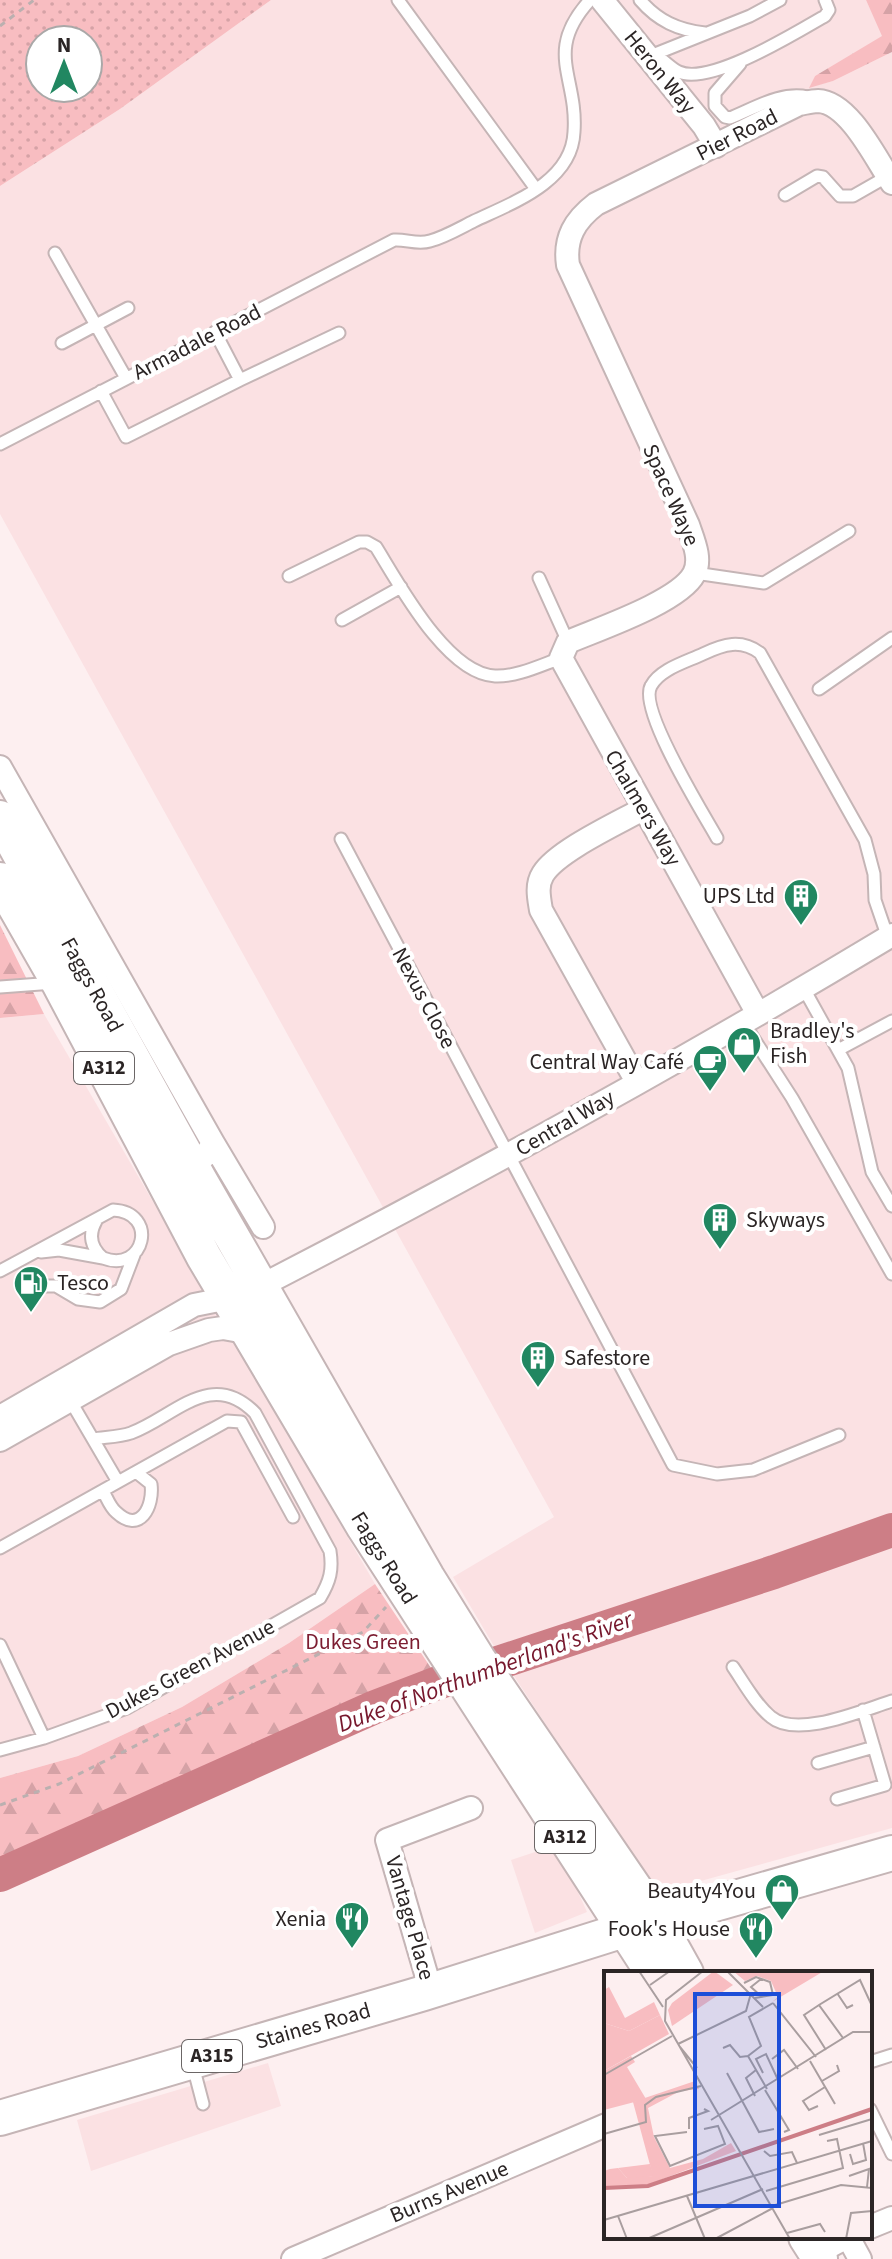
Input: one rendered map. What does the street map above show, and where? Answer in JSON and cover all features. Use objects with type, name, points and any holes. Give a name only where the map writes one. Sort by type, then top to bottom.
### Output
[{"type":"main road","name":"Faggs Road","points":[[0,818],[14,872],[59,983],[204,1257],[256,1308],[412,1586]]},
{"type":"main road","name":"Faggs Road","points":[[14,872],[201,1162],[256,1308],[306,1427],[364,1527],[478,1659],[513,1732],[624,1930]]},
{"type":"main road","name":"Faggs Road","points":[[513,1732],[657,1921],[685,1971]]},
{"type":"main road","name":"A315","points":[[624,1930],[892,1853]]},
{"type":"main road","name":"A312","points":[[624,1930],[652,1971]]},
{"type":"main road","name":"Staines Road","points":[[0,2118],[431,1991],[624,1930]]},
{"type":"street","name":"Heron Way","points":[[602,0],[704,126],[716,146]]},
{"type":"street","name":"Pier Road","points":[[568,239],[575,225],[596,204],[799,104],[820,101]]},
{"type":"street","points":[[820,101],[849,117],[890,180]]},
{"type":"street","name":"Space Waye","points":[[565,650],[669,597],[695,573],[698,556],[688,525],[568,265],[568,239]]},
{"type":"street","name":"Chalmers Way","points":[[565,650],[574,685],[643,809],[751,1018]]},
{"type":"street","points":[[0,767],[201,1162],[263,1227]]},
{"type":"street","points":[[637,1082],[541,910],[538,891],[543,874],[559,857],[643,809]]},
{"type":"street","name":"Central Way","points":[[256,1308],[507,1156],[804,989],[890,937]]},
{"type":"street","points":[[194,1305],[202,1294],[206,1280],[204,1257]]},
{"type":"street","points":[[0,1417],[194,1305],[207,1301],[256,1308]]},
{"type":"street","points":[[0,1440],[215,1317],[256,1308]]},
{"type":"street","points":[[169,1344],[223,1328],[256,1308]]},
{"type":"street","name":"Vantage Place","points":[[431,1991],[387,1840],[471,1808]]},
{"type":"street","name":"Burns Avenue","points":[[293,2259],[604,2126]]},
{"type":"street","points":[[872,2226],[892,2218]]},
{"type":"street","points":[[814,2247],[841,2239]]},
{"type":"street","points":[[849,2239],[860,2259]]},
{"type":"lane","points":[[398,0],[536,189],[555,175],[566,161],[575,135],[564,61],[565,46],[572,21],[590,0]]},
{"type":"lane","points":[[640,0],[656,17],[684,31],[707,33]]},
{"type":"lane","points":[[655,54],[750,16],[780,0]]},
{"type":"lane","points":[[634,42],[679,73],[702,72],[742,62],[825,16],[829,10],[825,0]]},
{"type":"lane","points":[[742,62],[715,93],[715,106],[725,117],[730,118],[793,94],[820,101]]},
{"type":"lane","points":[[785,195],[817,176],[823,177],[840,196],[853,196],[890,180]]},
{"type":"lane","name":"Armadale Road","points":[[0,444],[394,240],[428,242],[536,189]]},
{"type":"lane","points":[[55,253],[126,378]]},
{"type":"lane","points":[[62,343],[128,308]]},
{"type":"lane","points":[[215,332],[240,380]]},
{"type":"lane","points":[[101,391],[126,437],[339,333]]},
{"type":"lane","points":[[695,573],[764,583],[849,531]]},
{"type":"lane","points":[[289,576],[359,542],[367,542],[376,547],[427,626],[450,651],[477,672],[495,676],[514,674],[565,650],[539,578]]},
{"type":"lane","points":[[342,620],[401,587]]},
{"type":"lane","points":[[819,689],[892,638]]},
{"type":"lane","points":[[717,838],[660,735],[647,694],[651,684],[664,673],[711,650],[734,643],[749,645],[760,653],[865,840],[874,874],[875,900],[890,937]]},
{"type":"lane","name":"Nexus Close","points":[[341,839],[673,1465],[717,1474],[753,1470],[839,1435]]},
{"type":"lane","points":[[0,987],[59,983]]},
{"type":"lane","points":[[804,989],[848,1068],[872,1172],[892,1206]]},
{"type":"lane","points":[[751,1018],[792,1098],[892,1274]]},
{"type":"lane","points":[[838,1050],[892,1021]]},
{"type":"lane","points":[[46,1286],[56,1286],[78,1299],[100,1302],[121,1289],[141,1244],[142,1230],[132,1215],[113,1210],[96,1221],[91,1231],[92,1242],[103,1258]]},
{"type":"lane","points":[[0,1271],[96,1221]]},
{"type":"lane","points":[[32,1253],[59,1250],[120,1261],[134,1254]]},
{"type":"lane","name":"Dukes Green Avenue","points":[[0,1750],[44,1738],[127,1708],[320,1598],[333,1568],[330,1551],[255,1413],[245,1403],[227,1394],[210,1394],[130,1433],[93,1439]]},
{"type":"lane","points":[[70,1400],[118,1482]]},
{"type":"lane","points":[[0,1548],[227,1421],[241,1422],[293,1517]]},
{"type":"lane","points":[[103,1491],[118,1514],[129,1520],[141,1518],[149,1510],[153,1497],[151,1484],[136,1472]]},
{"type":"lane","points":[[0,1645],[44,1738]]},
{"type":"lane","points":[[733,1667],[772,1718],[789,1725],[809,1725],[892,1701]]},
{"type":"lane","points":[[837,1799],[885,1785],[863,1710]]},
{"type":"lane","points":[[818,1763],[874,1747]]},
{"type":"lane","points":[[872,2061],[892,2055]]},
{"type":"lane","points":[[192,2062],[203,2104]]},
{"type":"lane","points":[[872,2113],[892,2154]]},
{"type":"path","points":[[0,26],[34,0]]},
{"type":"path","points":[[0,1805],[59,1784],[363,1632],[412,1586]]},
{"type":"shaded area","points":[[271,0],[866,0],[883,36],[815,76],[810,87],[833,81],[892,52],[892,1520],[781,1560],[494,1646],[453,1577],[554,1517],[0,514],[0,186],[120,109]]},
{"type":"shaded area","points":[[44,1014],[375,1584],[289,1643],[182,1707],[78,1756],[0,1778],[0,1018]]},
{"type":"shaded area","points":[[892,1542],[892,1828],[679,1887],[647,1879],[512,1673]]},
{"type":"shaded area","points":[[553,1846],[587,1912],[535,1933],[511,1860]]},
{"type":"shaded area","points":[[268,2063],[281,2106],[91,2171],[77,2120]]},
{"type":"green space","points":[[0,0],[271,0],[120,109],[0,186]]},
{"type":"green space","points":[[866,0],[892,0],[892,52],[833,81],[809,88],[815,76],[882,36]]},
{"type":"green space","points":[[0,925],[44,1014],[0,1018]]},
{"type":"green space","name":"Dukes Green","points":[[375,1584],[431,1668],[40,1847],[0,1862],[0,1778],[78,1756],[182,1707],[289,1643]]},
{"type":"waterway","name":"Duke of Northumberland's River","points":[[0,1875],[375,1707],[440,1682],[892,1530]]},
{"type":"place","name":"UPS Ltd","points":[[801,927]]},
{"type":"place","name":"Bradley's Fish","points":[[744,1075]]},
{"type":"place","name":"Central Way Café","points":[[710,1093]]},
{"type":"place","name":"Skyways","points":[[720,1251]]},
{"type":"place","name":"Tesco","points":[[31,1314]]},
{"type":"place","name":"Safestore","points":[[538,1389]]},
{"type":"place","name":"Beauty4You","points":[[782,1922]]},
{"type":"place","name":"Xenia","points":[[352,1950]]},
{"type":"place","name":"Fook's House","points":[[756,1960]]}]
